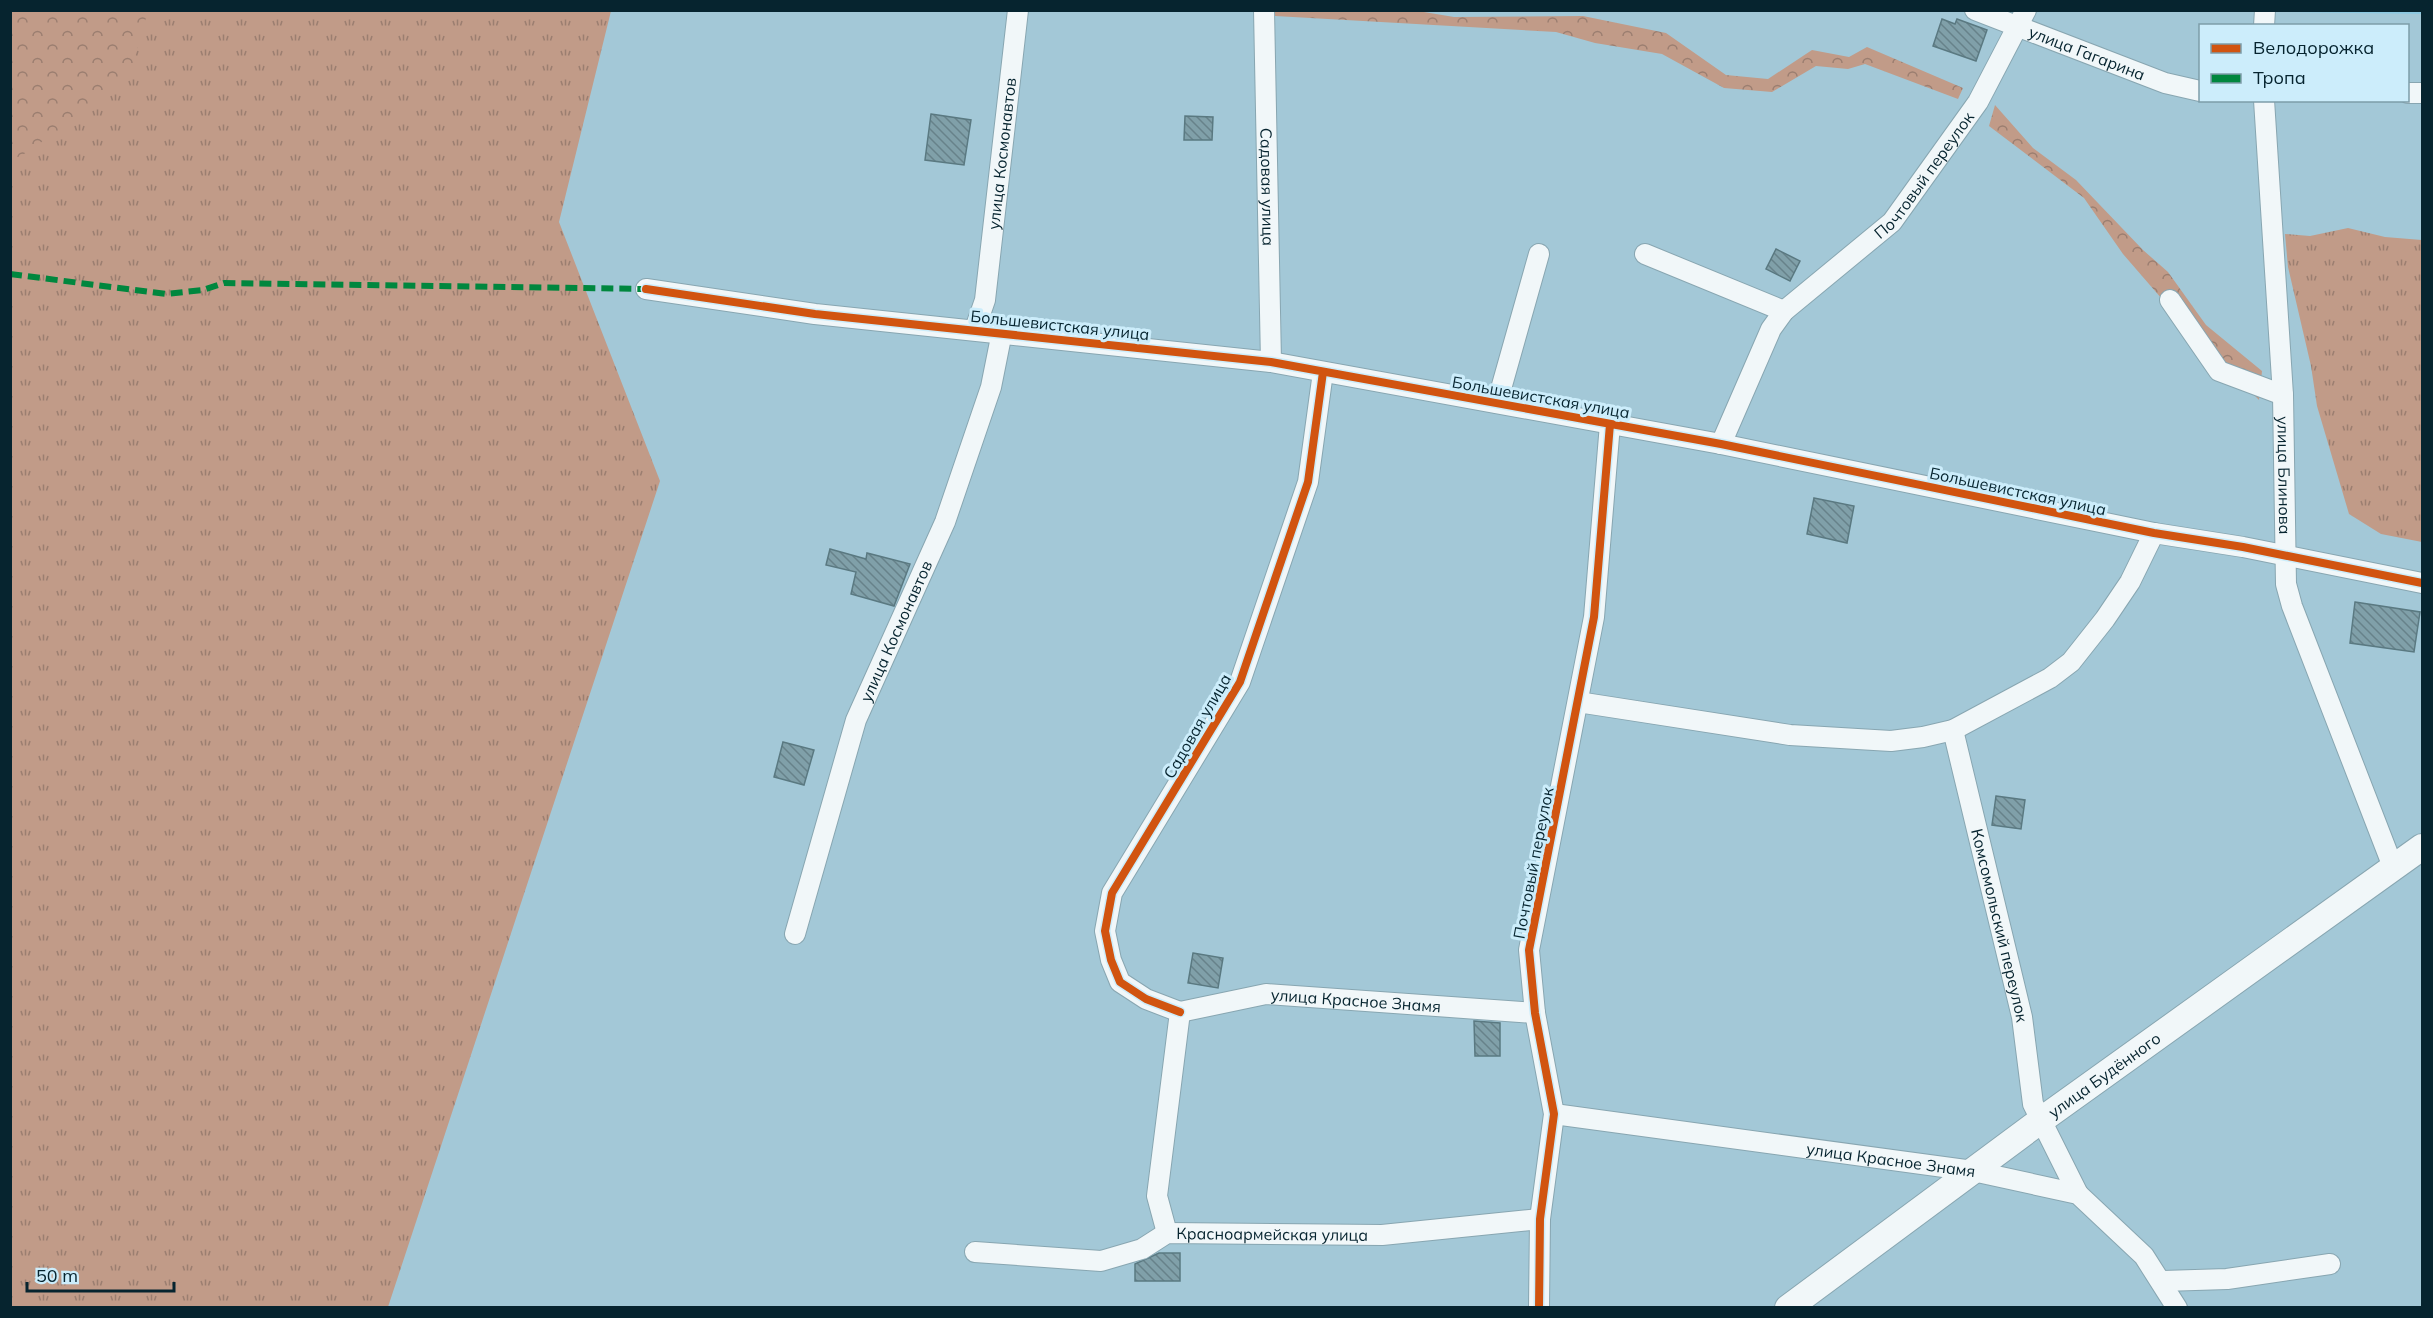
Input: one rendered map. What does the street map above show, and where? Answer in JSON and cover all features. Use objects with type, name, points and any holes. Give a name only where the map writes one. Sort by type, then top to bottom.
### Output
[{"type":"main road","name":"улица Будённого","points":[[1788,1308],[2040,1121],[2422,847]]},
{"type":"street","name":"улица Космонавтов","points":[[975,329],[986,300],[1018,10]]},
{"type":"street","name":"Садовая улица","points":[[1263,10],[1270,362]]},
{"type":"street","name":"улица Гагарина","points":[[1975,10],[2022,19],[2165,83],[2199,91]]},
{"type":"street","name":"Почтовый переулок","points":[[1721,444],[1771,329],[1784,311],[1892,222],[1978,102],[2022,19]]},
{"type":"street","name":"улица Блинова","points":[[2264,102],[2283,395],[2286,584],[2292,606],[2393,867]]},
{"type":"street","points":[[1497,403],[1539,254]]},
{"type":"street","points":[[1645,254],[1784,311]]},
{"type":"street","name":"Большевистская улица","points":[[646,289],[815,314],[975,329],[1270,362],[1721,444],[2154,533],[2286,555],[2422,583]]},
{"type":"street","points":[[2170,300],[2220,371],[2283,395]]},
{"type":"street","name":"улица Космонавтов","points":[[795,934],[856,720],[945,522],[991,387],[1002,332]]},
{"type":"street","name":"Садовая улица","points":[[1180,1012],[1146,999],[1120,982],[1110,960],[1105,930],[1112,893],[1240,682],[1308,482],[1323,372]]},
{"type":"street","name":"Почтовый переулок","points":[[1539,1308],[1540,1219],[1554,1114],[1535,1013],[1529,950],[1594,617],[1610,424]]},
{"type":"street","points":[[1578,702],[1790,735],[1891,741],[1953,730],[2050,678],[2071,662],[2105,619],[2130,582],[2154,533]]},
{"type":"street","name":"Комсомольский переулок","points":[[1953,730],[2022,1017],[2033,1104],[2078,1194]]},
{"type":"street","name":"улица Красное Знамя","points":[[1180,1012],[1266,994],[1535,1013]]},
{"type":"street","points":[[1167,1233],[1157,1196],[1180,1012]]},
{"type":"street","name":"улица Красное Знамя","points":[[1554,1114],[1973,1171],[2078,1194],[2126,1237],[2163,1281],[2177,1308]]},
{"type":"street","name":"Красноармейская улица","points":[[975,1252],[1101,1261],[1142,1249],[1167,1233],[1382,1235],[1540,1219]]},
{"type":"street","points":[[2163,1281],[2227,1279],[2330,1264]]},
{"type":"shaded area","points":[[2284,10],[2422,10],[2422,14],[2284,12]]},
{"type":"green space","points":[[11,10],[148,11],[132,66],[102,101],[21,156],[11,159]]},
{"type":"green space","points":[[1412,10],[1454,17],[1583,16],[1666,33],[1726,75],[1768,79],[1812,50],[1849,57],[1867,47],[1963,88],[1958,99],[1865,64],[1848,69],[1816,66],[1772,92],[1724,88],[1662,54],[1595,43],[1556,32],[1275,16],[1274,11]]},
{"type":"green space","points":[[10,11],[611,11],[559,222],[660,481],[388,1307],[11,1307]]},
{"type":"green space","points":[[1995,105],[2033,148],[2076,180],[2143,250],[2168,272],[2206,325],[2262,371],[2259,400],[2181,321],[2123,254],[2084,198],[1989,126]]},
{"type":"green space","points":[[2348,228],[2385,237],[2422,240],[2422,542],[2381,534],[2349,514],[2317,406],[2311,366],[2288,267],[2285,234],[2310,236]]},
{"type":"building","points":[[1942,19],[1955,24],[1957,19],[1987,30],[1976,61],[1933,46]]},
{"type":"building","points":[[931,114],[971,120],[964,165],[925,160]]},
{"type":"building","points":[[1185,116],[1213,117],[1212,140],[1184,140]]},
{"type":"building","points":[[1776,249],[1800,261],[1790,281],[1766,269]]},
{"type":"building","points":[[1814,498],[1854,506],[1847,543],[1807,534]]},
{"type":"building","points":[[830,549],[866,559],[867,553],[910,564],[894,606],[851,594],[856,572],[826,565]]},
{"type":"building","points":[[2355,602],[2420,612],[2414,652],[2350,643]]},
{"type":"building","points":[[783,742],[814,750],[804,785],[774,777]]},
{"type":"building","points":[[1996,796],[2025,800],[2021,829],[1992,825]]},
{"type":"building","points":[[1193,953],[1223,958],[1218,988],[1188,983]]},
{"type":"building","points":[[1474,1021],[1500,1023],[1500,1056],[1475,1056]]},
{"type":"building","points":[[1159,1253],[1180,1253],[1180,1281],[1135,1281],[1135,1264]]},
{"type":"marked path","points":[[10,274],[166,294],[203,290],[224,283],[646,289]]},
{"type":"cycle path","points":[[646,289],[815,314],[1271,362],[1721,444],[2154,533],[2243,547],[2422,583]]},
{"type":"cycle path","points":[[1180,1012],[1146,999],[1120,982],[1111,960],[1105,931],[1112,893],[1240,682],[1308,482],[1323,372]]},
{"type":"cycle path","points":[[1539,1308],[1540,1219],[1554,1114],[1535,1013],[1529,950],[1594,617],[1610,424]]}]
